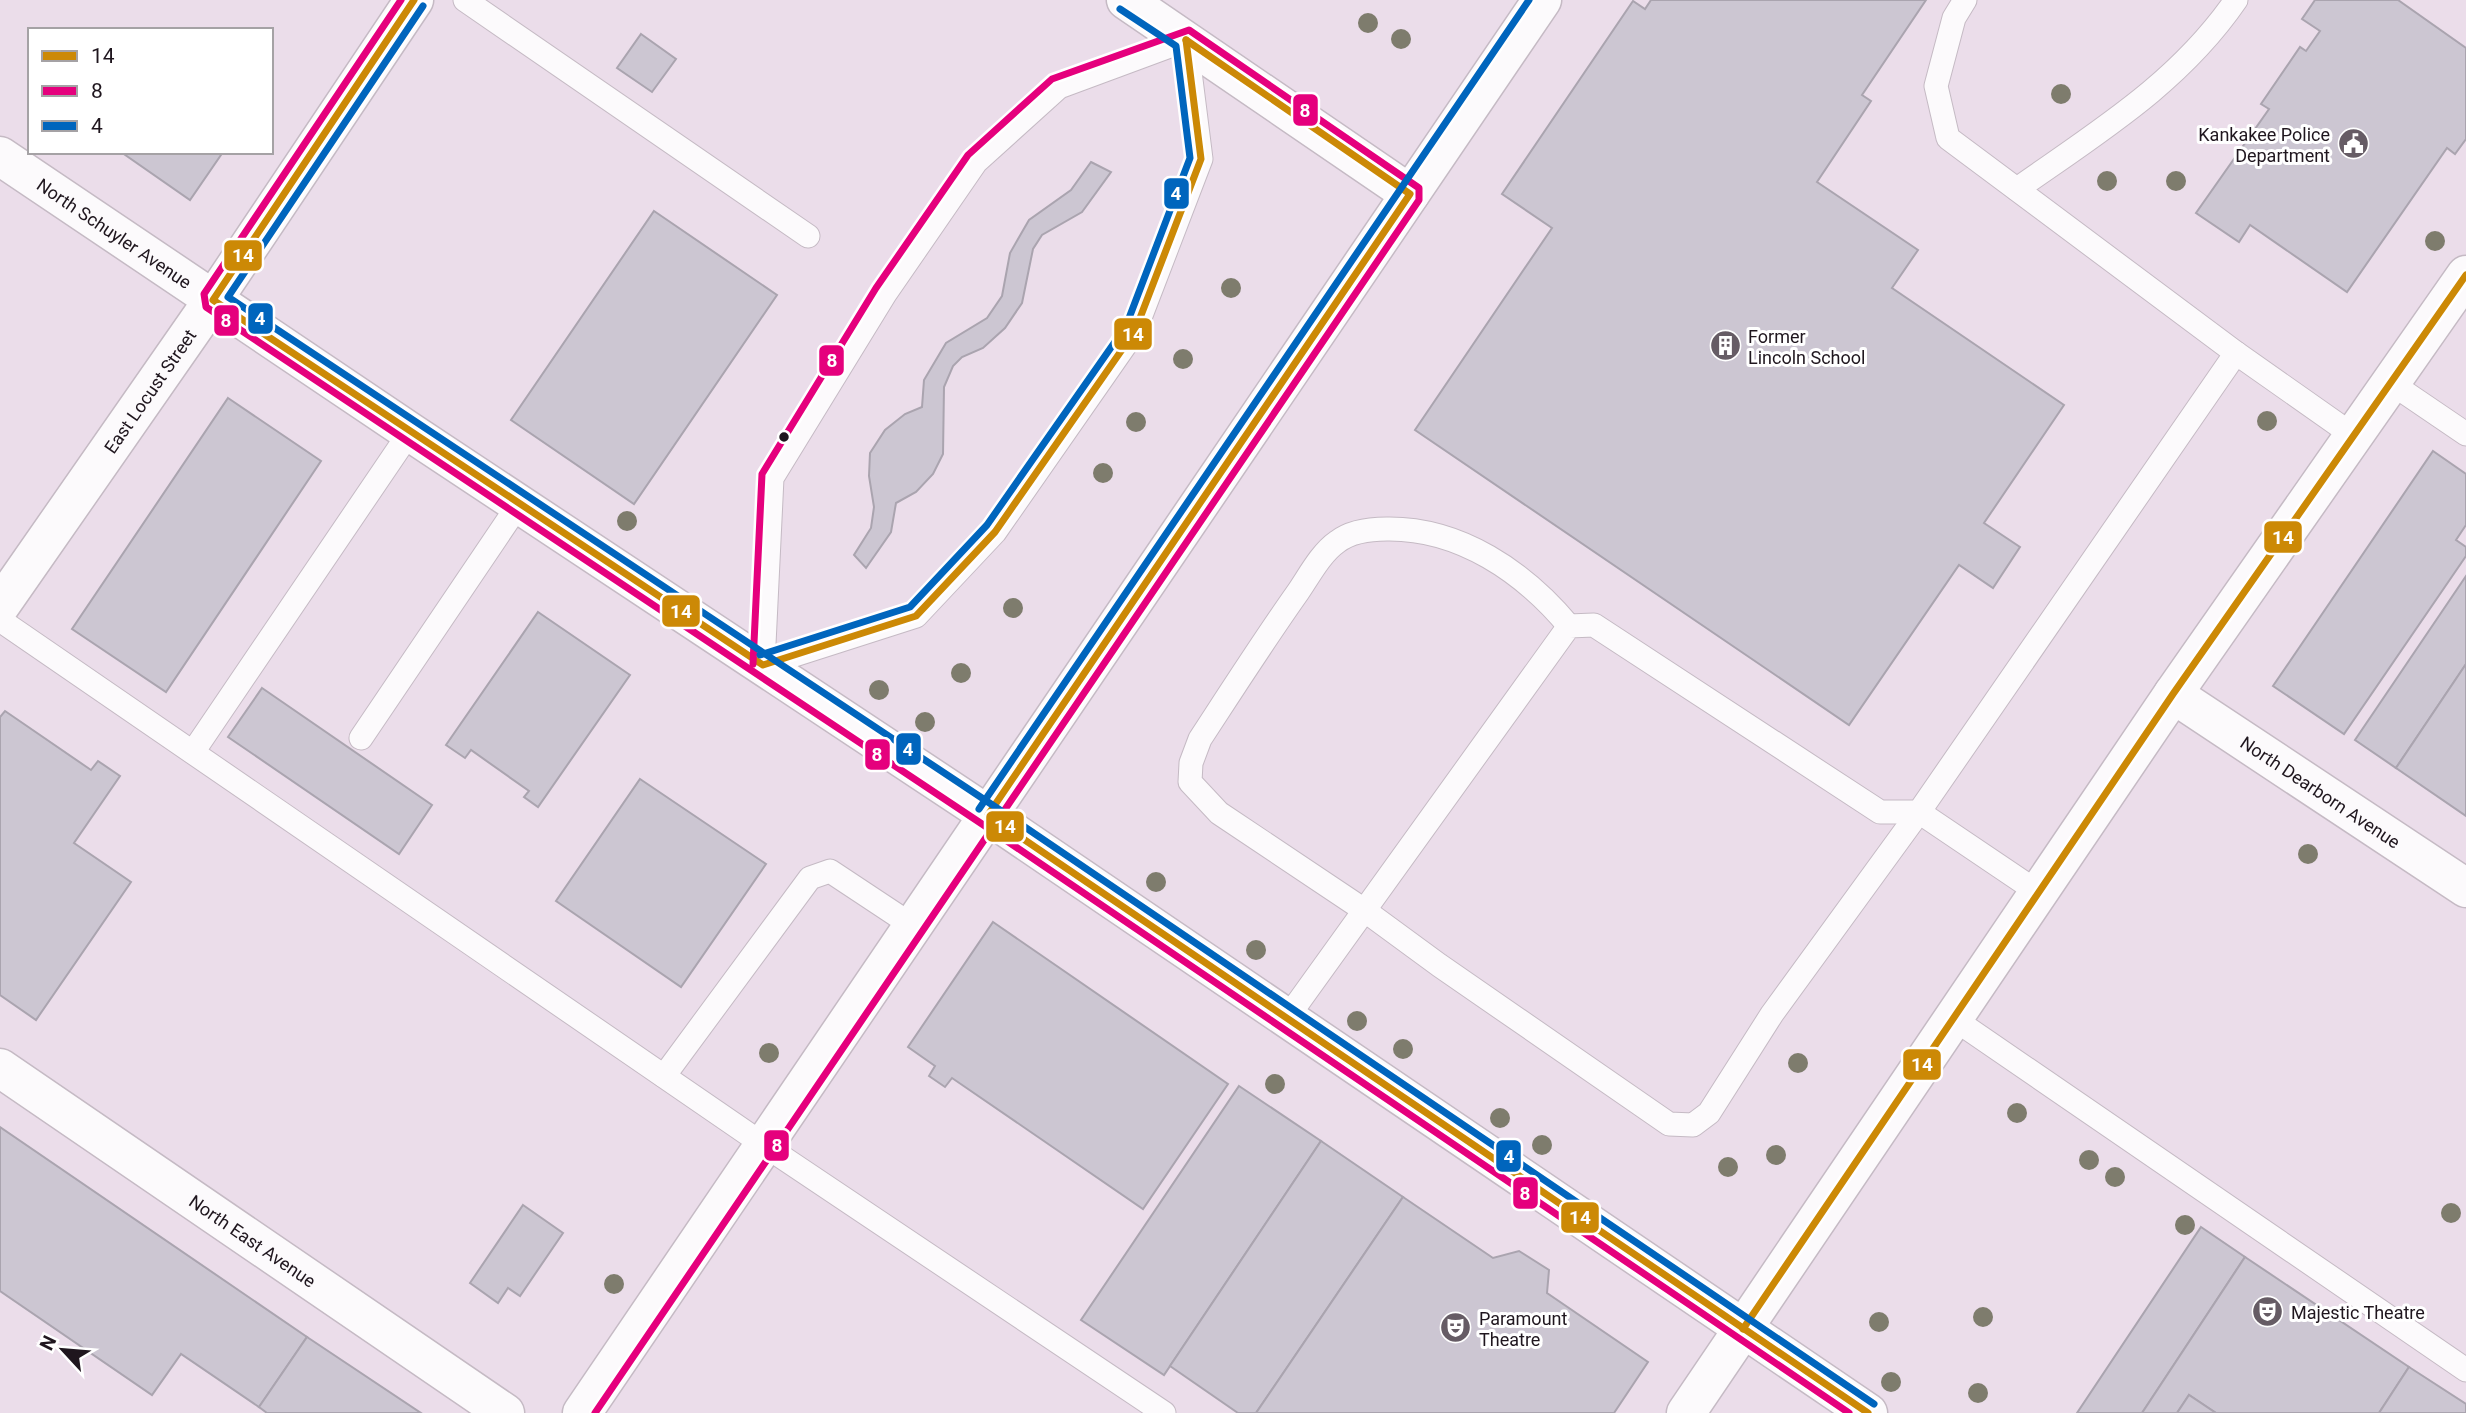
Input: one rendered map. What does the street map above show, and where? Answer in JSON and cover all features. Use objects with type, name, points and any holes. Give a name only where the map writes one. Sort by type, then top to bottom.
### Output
[{"type":"street","name":"East Locust Street","points":[[0,606],[213,300],[414,0]]},
{"type":"street","points":[[1126,0],[1410,194]]},
{"type":"street","points":[[582,1413],[1542,0]]},
{"type":"street","name":"North Schuyler Avenue","points":[[0,156],[410,432],[988,815],[1868,1413]]},
{"type":"street","points":[[1686,1413],[2173,694],[2466,275]]},
{"type":"street","name":"North Dearborn Avenue","points":[[2173,694],[2466,888]]},
{"type":"street","name":"North East Avenue","points":[[0,1068],[505,1413]]},
{"type":"lane","points":[[465,0],[808,236]]},
{"type":"lane","points":[[1965,0],[1954,18],[1936,86],[1948,138],[2236,353],[2354,436]]},
{"type":"lane","points":[[2017,189],[2149,96],[2212,35],[2236,0]]},
{"type":"lane","points":[[1186,40],[1201,159],[1135,331],[995,532],[916,616],[763,665],[772,478],[885,294],[976,162],[1059,87],[1186,40]]},
{"type":"lane","points":[[1569,625],[1544,595],[1504,567],[1462,543],[1416,529],[1376,529],[1350,534],[1334,543],[1308,577],[1200,739],[1191,763],[1190,782],[1219,813],[1364,910],[1432,961],[1669,1124],[1693,1125],[1709,1113],[1772,1014],[1919,812],[2236,353]]},
{"type":"lane","points":[[2391,383],[2466,434]]},
{"type":"lane","points":[[193,752],[410,432]]},
{"type":"lane","points":[[361,738],[519,504]]},
{"type":"lane","points":[[0,620],[764,1145],[1164,1413]]},
{"type":"lane","points":[[1569,625],[1594,625],[1880,812],[1919,812],[2039,893]]},
{"type":"lane","points":[[1287,1018],[1569,625]]},
{"type":"lane","points":[[664,1076],[810,878],[830,871],[913,926]]},
{"type":"lane","points":[[1954,1019],[2466,1370]]},
{"type":"building","name":"Former Lincoln School","points":[[1651,0],[1926,0],[1862,95],[1871,101],[1817,182],[1918,250],[1892,288],[2064,405],[1984,523],[2020,547],[1993,588],[1959,565],[1849,725],[1415,430],[1552,228],[1502,194],[1633,1],[1645,9]]},
{"type":"building","name":"Kankakee Police Department","points":[[2315,0],[2398,0],[2466,48],[2466,139],[2455,154],[2447,148],[2347,292],[2250,225],[2239,242],[2196,213],[2269,109],[2261,104],[2300,47],[2306,51],[2320,31],[2302,19]]},
{"type":"building","points":[[641,34],[676,59],[652,92],[617,68]]},
{"type":"building","points":[[124,154],[222,154],[190,200]]},
{"type":"building","points":[[1091,162],[1111,172],[1082,212],[1042,235],[1033,249],[1022,303],[1005,328],[983,348],[962,357],[953,366],[944,387],[943,454],[933,474],[916,492],[896,503],[891,532],[866,568],[854,555],[871,528],[874,507],[869,476],[870,453],[885,430],[905,414],[922,407],[924,380],[946,343],[987,318],[1002,296],[1010,253],[1029,220],[1071,190]]},
{"type":"building","points":[[654,211],[777,295],[634,504],[511,420]]},
{"type":"building","points":[[228,398],[321,461],[166,692],[72,629]]},
{"type":"building","points":[[2433,451],[2466,474],[2466,525],[2456,540],[2466,547],[2466,556],[2344,734],[2273,686]]},
{"type":"building","points":[[2466,576],[2466,664],[2396,768],[2355,740]]},
{"type":"building","points":[[538,612],[630,675],[538,807],[524,797],[529,791],[471,750],[465,758],[446,745]]},
{"type":"building","points":[[2466,664],[2466,816],[2396,768]]},
{"type":"building","points":[[262,688],[432,805],[399,854],[228,737]]},
{"type":"building","points":[[5,711],[91,770],[98,761],[120,776],[74,843],[131,882],[36,1020],[0,995],[0,717]]},
{"type":"building","points":[[640,779],[766,864],[681,987],[556,901]]},
{"type":"building","points":[[993,922],[1228,1084],[1143,1209],[952,1078],[945,1087],[929,1076],[935,1066],[908,1047]]},
{"type":"building","points":[[1239,1086],[1321,1141],[1164,1375],[1081,1320]]},
{"type":"building","points":[[0,1127],[307,1337],[259,1407],[181,1354],[152,1395],[0,1291]]},
{"type":"building","points":[[1321,1141],[1403,1197],[1256,1413],[1238,1413],[1170,1366]]},
{"type":"building","name":"Paramount Theatre","points":[[1403,1197],[1493,1258],[1519,1251],[1549,1270],[1547,1293],[1648,1362],[1614,1413],[1256,1413]]},
{"type":"building","points":[[523,1205],[563,1233],[520,1296],[508,1288],[498,1303],[470,1283]]},
{"type":"building","points":[[2201,1227],[2245,1257],[2142,1413],[2077,1413]]},
{"type":"building","name":"Majestic Theatre","points":[[2245,1257],[2409,1367],[2379,1413],[2216,1413],[2189,1395],[2177,1413],[2142,1413]]},
{"type":"building","points":[[307,1337],[421,1413],[267,1413],[259,1407]]},
{"type":"building","points":[[2409,1367],[2466,1404],[2466,1413],[2379,1413]]},
{"type":"building","points":[[2189,1395],[2216,1413],[2177,1413]]},
{"type":"transit line","name":"8","points":[[401,0],[204,294],[206,307],[982,824],[1849,1413]]},
{"type":"transit line","name":"14","points":[[414,0],[213,300],[763,665],[916,616],[995,532],[1135,331],[1201,159],[1186,40]]},
{"type":"transit line","name":"4","points":[[979,809],[1529,0]]},
{"type":"transit line","name":"4","points":[[423,6],[228,297],[994,806],[1874,1404]]},
{"type":"transit line","name":"4","points":[[760,655],[910,607],[987,525],[1126,326],[1190,158],[1176,46],[1120,9]]},
{"type":"transit line","name":"8","points":[[595,1413],[1419,200],[1419,188],[1189,30],[1052,79],[968,155],[876,288],[762,474],[753,664]]},
{"type":"transit line","name":"14","points":[[1186,40],[1410,194],[988,815],[1868,1413]]},
{"type":"transit line","name":"14","points":[[1743,1329],[2173,694],[2466,275]]},
{"type":"place","name":"Kankakee Police Department","points":[[2353,144]]},
{"type":"place","name":"Former Lincoln School","points":[[1725,346]]},
{"type":"place","name":"Majestic Theatre","points":[[2268,1312]]},
{"type":"place","name":"Paramount Theatre","points":[[1456,1328]]}]
